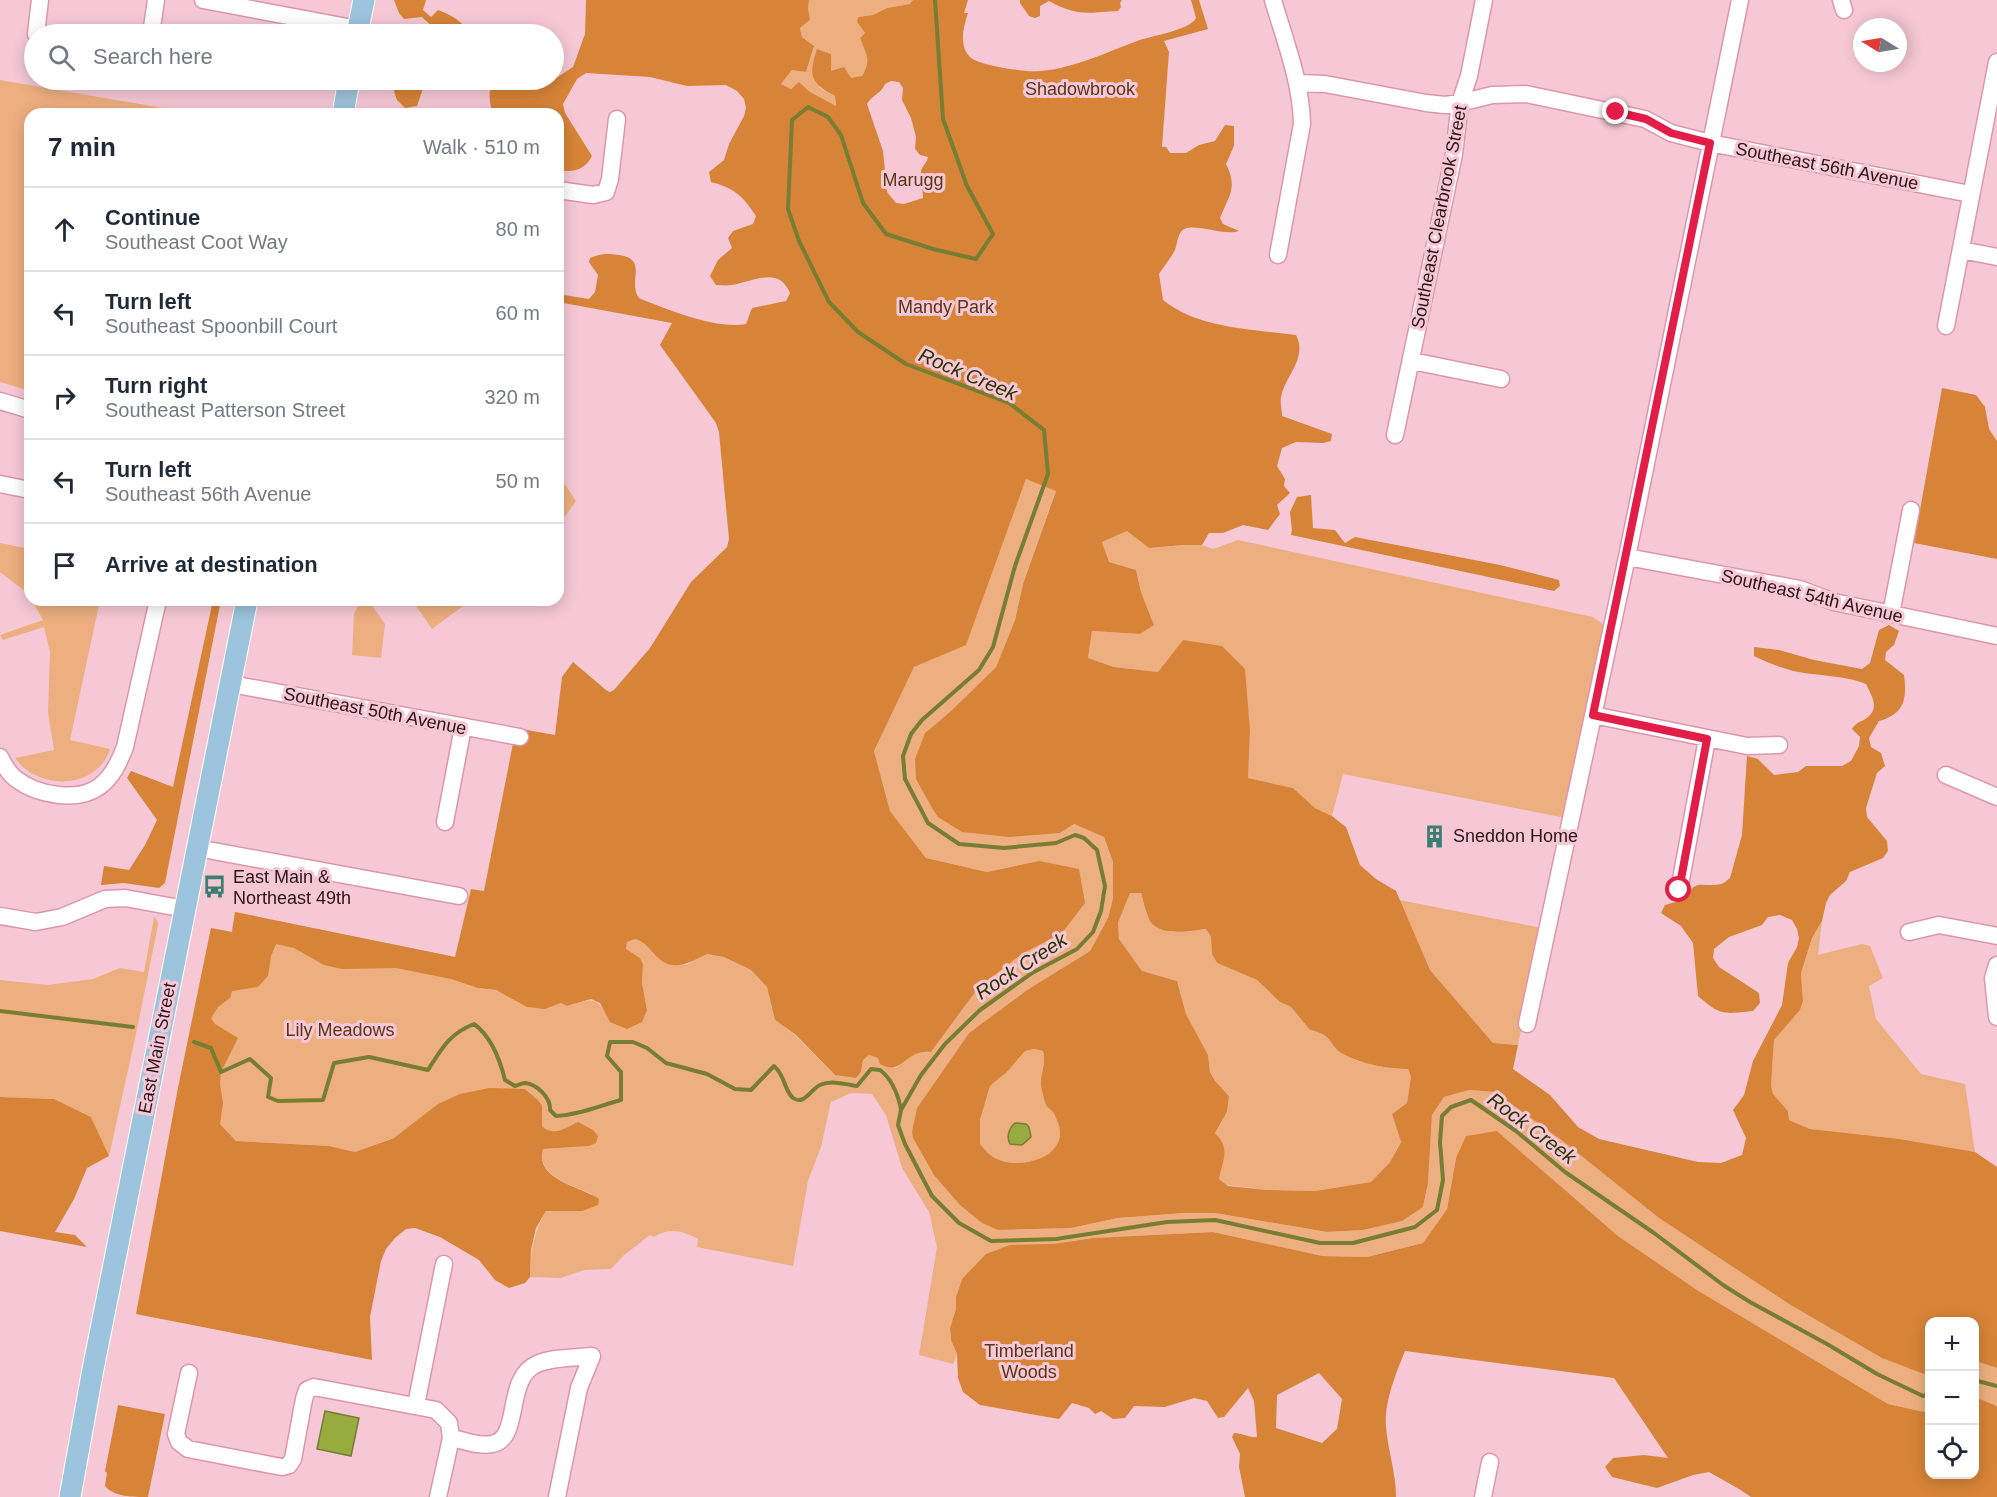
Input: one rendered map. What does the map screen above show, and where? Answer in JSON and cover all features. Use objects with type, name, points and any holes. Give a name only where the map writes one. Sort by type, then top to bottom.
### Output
[{"type":"main road","points":[[358,24],[363,0]]},
{"type":"main road","points":[[345,108],[348,90]]},
{"type":"main road","name":"East Main Street","points":[[70,1497],[93,1370],[246,606]]},
{"type":"street","points":[[37,24],[40,0]]},
{"type":"street","points":[[152,24],[156,0]]},
{"type":"street","points":[[203,0],[276,7],[331,24]]},
{"type":"street","points":[[1273,0],[1302,104],[1302,124],[1278,255]]},
{"type":"street","name":"Southeast Clearbrook Street","points":[[1395,435],[1454,154],[1460,103],[1469,76],[1484,0]]},
{"type":"street","points":[[1527,1024],[1627,557],[1740,0]]},
{"type":"street","points":[[1946,326],[1970,194],[1995,87],[1997,62]]},
{"type":"street","name":"Southeast 56th Avenue","points":[[1298,83],[1325,84],[1445,105],[1492,95],[1526,94],[1646,119],[1671,133],[1710,143],[1970,194]]},
{"type":"street","points":[[564,191],[593,195],[606,192],[610,179],[617,119]]},
{"type":"street","points":[[1961,249],[1997,257]]},
{"type":"street","points":[[1412,361],[1501,379]]},
{"type":"street","points":[[0,401],[24,408]]},
{"type":"street","points":[[0,484],[24,489]]},
{"type":"street","points":[[1891,614],[1911,510]]},
{"type":"street","name":"Southeast 54th Avenue","points":[[1627,557],[1800,589],[1834,602],[1997,636]]},
{"type":"street","points":[[0,757],[16,779],[31,788],[57,795],[78,796],[100,787],[117,768],[125,747],[157,606]]},
{"type":"street","name":"Southeast 50th Avenue","points":[[231,684],[520,737]]},
{"type":"street","points":[[1593,715],[1747,746],[1779,745]]},
{"type":"street","points":[[445,822],[463,727]]},
{"type":"street","points":[[1679,890],[1707,739]]},
{"type":"street","points":[[1946,775],[1997,796]]},
{"type":"street","points":[[197,848],[459,897]]},
{"type":"street","points":[[0,916],[36,922],[62,917],[105,899],[125,898],[185,909]]},
{"type":"street","points":[[1909,932],[1939,925],[1997,936]]},
{"type":"street","points":[[1997,965],[1993,978],[1997,1017]]},
{"type":"street","points":[[416,1405],[444,1264]]},
{"type":"street","points":[[189,1373],[176,1434],[179,1443],[188,1449],[282,1467],[289,1465],[292,1459],[304,1399],[307,1390],[314,1387],[436,1410],[450,1430],[481,1444],[493,1444],[502,1439],[508,1431],[517,1386],[535,1364],[550,1360],[592,1356],[579,1388],[557,1497]]},
{"type":"street","points":[[438,1497],[450,1430]]},
{"type":"street","points":[[1484,1497],[1490,1462]]},
{"type":"green space","points":[[394,0],[426,0],[423,10],[431,17],[438,10],[452,16],[462,24],[429,24],[422,17],[404,19]]},
{"type":"green space","points":[[586,0],[809,0],[810,20],[800,28],[802,37],[814,46],[806,72],[792,70],[781,84],[791,89],[799,82],[810,92],[836,106],[835,96],[820,86],[813,77],[817,49],[831,54],[831,71],[844,67],[851,78],[862,76],[867,61],[860,38],[865,33],[857,22],[858,17],[910,4],[913,0],[968,0],[964,13],[968,13],[963,41],[970,57],[988,65],[1031,71],[1073,65],[1137,41],[1186,26],[1196,18],[1191,0],[1199,0],[1208,29],[1164,41],[1169,52],[1162,147],[1166,147],[1170,153],[1186,153],[1199,145],[1215,141],[1225,125],[1234,126],[1234,146],[1226,164],[1232,186],[1220,218],[1223,224],[1239,231],[1224,232],[1191,228],[1181,232],[1175,250],[1159,274],[1163,300],[1177,310],[1209,322],[1296,335],[1299,343],[1298,359],[1283,389],[1282,416],[1332,434],[1331,441],[1296,442],[1282,448],[1277,466],[1285,479],[1284,486],[1290,493],[1277,505],[1280,514],[1268,530],[1243,525],[1223,533],[1209,533],[1202,545],[1149,548],[1127,531],[1102,542],[1109,562],[1136,570],[1141,592],[1154,625],[1140,634],[1092,631],[1088,658],[1114,667],[1158,672],[1183,640],[1222,646],[1245,669],[1250,731],[1248,778],[1293,788],[1315,808],[1332,816],[1346,827],[1360,865],[1376,879],[1396,891],[1430,970],[1493,1043],[1518,1045],[1513,1069],[1550,1095],[1578,1127],[1599,1139],[1698,1162],[1721,1163],[1742,1155],[1746,1138],[1733,1110],[1744,1095],[1753,1061],[1782,1005],[1788,963],[1799,938],[1797,929],[1792,920],[1780,915],[1768,917],[1762,925],[1729,937],[1714,949],[1713,958],[1719,967],[1759,993],[1760,1003],[1753,1011],[1728,1013],[1712,1007],[1698,996],[1693,943],[1681,926],[1661,913],[1665,905],[1686,899],[1692,888],[1700,885],[1721,884],[1730,878],[1742,835],[1747,756],[1758,759],[1774,775],[1798,772],[1806,766],[1842,766],[1851,761],[1859,746],[1860,737],[1852,729],[1872,713],[1874,705],[1866,684],[1851,679],[1804,673],[1778,666],[1754,656],[1754,647],[1779,650],[1814,660],[1862,669],[1870,663],[1879,630],[1889,625],[1899,631],[1894,645],[1886,652],[1885,660],[1904,675],[1904,698],[1894,714],[1879,721],[1869,738],[1871,747],[1881,753],[1885,766],[1877,773],[1866,808],[1867,817],[1887,841],[1888,851],[1883,858],[1850,872],[1846,881],[1830,895],[1826,903],[1822,921],[1812,938],[1801,973],[1803,1001],[1800,1010],[1774,1040],[1771,1085],[1773,1094],[1788,1111],[1789,1120],[1810,1129],[1899,1139],[1975,1152],[1997,1167],[1997,1368],[1979,1362],[1979,1317],[1925,1317],[1924,1374],[1882,1358],[1789,1304],[1659,1218],[1564,1142],[1495,1092],[1469,1090],[1444,1097],[1432,1115],[1428,1183],[1423,1207],[1402,1221],[1363,1230],[1327,1232],[1215,1213],[1184,1213],[1118,1218],[1071,1228],[998,1230],[982,1223],[960,1205],[934,1175],[913,1138],[917,1108],[969,1033],[1027,990],[1090,951],[1108,918],[1113,898],[1113,862],[1104,837],[1074,824],[1060,833],[1009,837],[962,832],[938,817],[916,779],[915,759],[925,733],[996,667],[1015,620],[1023,584],[1056,491],[1026,479],[966,645],[914,667],[874,751],[890,811],[926,858],[987,872],[1039,861],[1079,869],[1085,903],[1062,933],[1022,954],[979,987],[931,1052],[915,1054],[894,1067],[880,1064],[878,1058],[869,1055],[863,1060],[861,1072],[856,1078],[835,1075],[796,1035],[775,1020],[767,987],[751,970],[724,957],[707,954],[682,964],[669,964],[663,962],[642,942],[635,939],[627,942],[626,949],[640,958],[643,964],[642,983],[647,1010],[642,1022],[627,1029],[610,1022],[600,1003],[591,999],[567,1006],[561,1003],[545,1009],[527,1007],[496,990],[478,988],[451,979],[396,968],[342,969],[324,965],[294,948],[276,944],[271,956],[268,976],[258,987],[232,991],[230,998],[218,1007],[211,1018],[215,1024],[238,1038],[221,1072],[220,1084],[223,1103],[220,1124],[236,1141],[329,1146],[355,1152],[394,1138],[438,1104],[460,1094],[489,1088],[525,1089],[542,1106],[542,1126],[546,1129],[560,1130],[578,1122],[593,1130],[598,1136],[596,1143],[589,1146],[543,1149],[542,1160],[545,1168],[552,1175],[599,1199],[598,1205],[582,1211],[546,1211],[536,1228],[531,1250],[530,1277],[525,1283],[509,1288],[495,1280],[479,1260],[440,1237],[415,1228],[406,1229],[386,1249],[381,1261],[370,1317],[372,1360],[136,1314],[177,1093],[211,928],[232,932],[235,912],[455,957],[471,889],[484,891],[516,728],[555,735],[562,677],[573,662],[606,690],[610,692],[614,690],[650,648],[691,582],[727,547],[729,539],[719,432],[716,423],[660,345],[672,323],[564,303],[564,295],[589,299],[595,292],[598,275],[589,262],[590,258],[611,254],[628,257],[633,261],[636,272],[636,292],[639,298],[692,317],[721,324],[746,324],[752,308],[786,301],[790,293],[785,284],[772,277],[731,285],[716,285],[710,276],[718,260],[732,248],[728,238],[733,231],[753,224],[756,216],[737,194],[711,182],[709,172],[724,160],[729,144],[744,116],[746,108],[744,99],[737,91],[726,85],[687,86],[650,77],[586,73],[577,79],[563,104],[564,108],[491,108],[490,90],[564,90],[564,73],[573,67],[585,34]],"holes":[[[891,81],[899,82],[903,88],[902,100],[911,118],[916,137],[915,149],[920,155],[928,157],[921,174],[923,198],[904,204],[896,203],[887,192],[883,151],[867,104],[885,84]],[[1130,893],[1141,893],[1152,924],[1165,931],[1173,932],[1206,929],[1211,937],[1212,954],[1217,963],[1257,980],[1280,1002],[1291,1007],[1310,1030],[1324,1035],[1338,1051],[1358,1061],[1408,1069],[1411,1077],[1407,1103],[1392,1114],[1401,1142],[1390,1162],[1371,1182],[1315,1191],[1228,1186],[1219,1179],[1224,1160],[1224,1149],[1215,1133],[1227,1112],[1229,1096],[1210,1072],[1208,1055],[1186,1014],[1177,981],[1142,971],[1119,939],[1118,923]],[[1034,1049],[1043,1051],[1042,1091],[1046,1105],[1052,1111],[1059,1127],[1058,1142],[1053,1150],[1036,1160],[1015,1163],[997,1159],[980,1144],[980,1120],[990,1086],[1007,1072],[1025,1051]]]},
{"type":"green space","points":[[809,0],[913,0],[911,4],[887,8],[873,15],[858,17],[857,22],[865,33],[860,38],[868,61],[862,76],[851,79],[831,71],[831,54],[817,49],[820,88],[835,96],[836,107],[810,92],[799,82],[791,89],[781,84],[792,70],[806,72],[814,46],[802,37],[800,28],[810,20]]},
{"type":"green space","points":[[1020,0],[1122,0],[1118,11],[1090,13],[1067,9],[1049,1],[1040,6],[1040,16],[1035,18],[1029,16]]},
{"type":"green space","points":[[0,80],[24,84],[24,90],[58,90],[163,108],[24,108],[24,389],[0,382]]},
{"type":"green space","points":[[423,90],[417,106],[405,108],[397,100],[394,91]]},
{"type":"green space","points":[[564,108],[592,156],[586,165],[578,169],[564,171]]},
{"type":"green space","points":[[1942,388],[1976,395],[1985,407],[1989,429],[1997,441],[1997,559],[1914,543]]},
{"type":"green space","name":"Lily Meadows","points":[[1026,479],[1056,490],[1023,584],[1015,620],[996,667],[925,733],[1060,833],[1074,824],[1104,837],[1113,862],[1113,898],[1108,918],[1090,951],[1027,990],[969,1033],[917,1108],[998,1230],[1071,1228],[1118,1218],[1184,1213],[1215,1213],[1327,1232],[1363,1230],[1380,1226],[1423,1207],[1428,1183],[1432,1115],[1444,1097],[1469,1090],[1496,1092],[1564,1142],[1659,1218],[1789,1304],[1925,1373],[1925,1412],[1888,1404],[1697,1290],[1618,1236],[1497,1131],[1456,1158],[1447,1209],[1423,1243],[1367,1257],[1321,1256],[1213,1232],[1093,1238],[1053,1244],[962,1279],[950,1328],[951,1340],[957,1354],[953,1364],[919,1355],[937,1247],[929,1212],[902,1168],[886,1115],[872,1094],[851,1093],[831,1102],[821,1147],[808,1181],[793,1266],[697,1247],[698,1239],[682,1232],[671,1231],[654,1237],[650,1235],[624,1255],[611,1269],[584,1270],[561,1278],[530,1277],[535,1235],[546,1211],[582,1211],[592,1194],[550,1173],[542,1159],[543,1149],[589,1146],[578,1122],[555,1131],[542,1126],[540,1105],[525,1089],[420,1144],[393,1138],[355,1152],[329,1146],[236,1141],[220,1124],[177,1093],[211,928],[232,932],[235,912],[455,957],[478,988],[497,991],[533,1008],[549,1007],[561,1003],[567,1006],[589,1000],[594,1001],[598,1003],[611,1022],[647,1010],[642,983],[643,964],[640,958],[626,949],[627,942],[635,939],[644,941],[660,960],[686,965],[707,954],[724,957],[751,970],[767,987],[775,1020],[795,1035],[835,1075],[856,1078],[861,1072],[863,1060],[869,1055],[896,1068],[916,1054],[931,1052],[979,987],[1022,954],[1062,933],[1039,861],[987,872],[926,858],[890,811],[874,751],[914,667],[966,644]]},
{"type":"green space","points":[[564,483],[576,501],[564,518]]},
{"type":"green space","points":[[1311,495],[1313,528],[1335,530],[1345,543],[1355,537],[1500,565],[1559,580],[1560,586],[1554,591],[1291,535],[1290,512],[1297,497]]},
{"type":"green space","points":[[1127,531],[1149,548],[1202,545],[1213,549],[1238,540],[1593,617],[1605,626],[1565,818],[1343,774],[1332,816],[1315,808],[1293,788],[1248,778],[1250,731],[1183,640],[1158,672],[1114,667],[1088,658],[1092,631],[1140,634],[1154,625],[1141,592],[1136,570],[1109,562],[1102,542]]},
{"type":"green space","points":[[0,543],[24,548],[24,590],[0,572]]},
{"type":"green space","points":[[35,606],[99,606],[70,740],[110,749],[103,763],[80,779],[52,780],[38,776],[25,769],[15,758],[54,750],[48,713],[50,652],[44,627],[3,640],[0,635],[43,620]]},
{"type":"green space","points":[[212,606],[220,606],[165,883],[159,888],[124,883],[101,885],[104,866],[129,870],[157,820],[127,778],[131,771],[173,787]]},
{"type":"green space","points":[[358,606],[374,606],[385,624],[381,658],[352,655],[354,613]]},
{"type":"green space","points":[[416,606],[463,606],[432,629]]},
{"type":"green space","points":[[1130,893],[1141,893],[1148,918],[1172,932],[1206,929],[1211,937],[1212,954],[1217,963],[1257,980],[1280,1002],[1291,1007],[1310,1030],[1324,1035],[1338,1051],[1358,1061],[1408,1069],[1411,1077],[1407,1103],[1392,1114],[1401,1141],[1390,1162],[1371,1182],[1315,1191],[1267,1190],[1227,1185],[1219,1179],[1224,1160],[1224,1149],[1215,1133],[1227,1112],[1229,1096],[1210,1072],[1208,1055],[1186,1014],[1177,981],[1142,971],[1119,939],[1118,923]]},
{"type":"green space","points":[[1399,900],[1542,928],[1518,1045],[1493,1043],[1430,970]]},
{"type":"green space","points":[[154,917],[158,925],[109,1156],[91,1117],[54,1099],[0,1097],[0,980],[48,985],[93,979],[120,968],[144,972]]},
{"type":"green space","points":[[1822,921],[1818,955],[1862,944],[1870,946],[1883,978],[1869,986],[1876,1019],[1921,1074],[1965,1084],[1975,1152],[1810,1129],[1789,1120],[1788,1111],[1773,1094],[1771,1085],[1774,1040],[1800,1010],[1803,1001],[1801,973],[1812,938]]},
{"type":"green space","points":[[1034,1049],[1043,1051],[1041,1085],[1046,1105],[1054,1113],[1059,1124],[1058,1142],[1053,1150],[1036,1160],[1005,1162],[992,1156],[980,1144],[980,1120],[990,1086],[1007,1072],[1025,1051]]},
{"type":"green space","points":[[0,1097],[54,1099],[91,1117],[109,1156],[87,1168],[74,1199],[55,1232],[75,1235],[87,1247],[0,1231]]},
{"type":"green space","name":"Timberland Woods","points":[[1497,1131],[1618,1236],[1697,1290],[1888,1404],[1925,1412],[1925,1479],[1979,1479],[1979,1399],[1997,1406],[1997,1497],[1751,1497],[1709,1472],[1693,1475],[1657,1488],[1612,1477],[1605,1467],[1613,1458],[1644,1455],[1668,1458],[1614,1378],[1405,1351],[1391,1388],[1386,1417],[1396,1497],[1245,1497],[1239,1467],[1240,1454],[1232,1437],[1234,1433],[1257,1437],[1254,1401],[1248,1388],[1224,1417],[1218,1418],[1207,1401],[1194,1398],[1165,1407],[1134,1406],[1125,1418],[1113,1419],[1101,1411],[1095,1414],[1089,1408],[1072,1403],[1059,1419],[980,1405],[963,1392],[958,1378],[957,1354],[951,1340],[950,1328],[962,1279],[986,1254],[1010,1245],[1213,1232],[1322,1256],[1367,1257],[1423,1243],[1447,1209],[1456,1158],[1466,1136]],"holes":[[[1319,1373],[1342,1399],[1337,1429],[1322,1443],[1276,1428],[1277,1395]]]},
{"type":"green space","points":[[1979,1363],[1997,1368],[1997,1406],[1979,1399]]},
{"type":"green space","points":[[118,1405],[165,1414],[148,1497],[119,1494],[105,1486],[107,1473],[105,1471]]},
{"type":"shaded area","points":[[1015,1123],[1026,1124],[1029,1127],[1031,1137],[1022,1145],[1010,1144],[1008,1138],[1011,1127]]},
{"type":"shaded area","points":[[325,1411],[359,1418],[351,1456],[317,1449]]},
{"type":"waterway","name":"Rock Creek","points":[[935,0],[943,119],[967,186],[993,234],[976,259],[933,249],[886,234],[863,203],[841,135],[828,117],[808,107],[792,120],[788,209],[799,241],[829,302],[858,332],[906,364],[1009,403],[1044,430],[1048,474],[1015,566],[993,647],[979,670],[922,720],[911,734],[903,756],[905,779],[928,823],[959,844],[1004,848],[1056,843],[1075,835],[1084,838],[1097,850],[1105,886],[1101,911],[1093,932],[1077,949],[1032,973],[980,1010],[945,1044],[921,1075],[901,1110],[898,1125],[905,1144],[932,1196],[959,1223],[991,1241],[1056,1239],[1167,1222],[1215,1220],[1320,1243],[1353,1243],[1415,1227],[1437,1210],[1443,1180],[1440,1142],[1442,1116],[1451,1107],[1471,1100],[1516,1131],[1565,1172],[1654,1233],[1723,1285],[1877,1374],[1925,1395]]},
{"type":"waterway","points":[[0,1011],[133,1027]]},
{"type":"waterway","points":[[194,1042],[211,1048],[221,1072],[250,1059],[271,1078],[268,1097],[278,1101],[323,1100],[334,1063],[369,1057],[428,1070],[452,1037],[474,1024],[494,1049],[505,1080],[515,1086],[525,1083],[538,1089],[546,1096],[550,1110],[556,1116],[580,1112],[621,1100],[621,1072],[607,1056],[610,1042],[633,1042],[647,1048],[666,1063],[707,1074],[735,1089],[751,1090],[774,1066],[790,1095],[797,1100],[801,1100],[824,1084],[838,1083],[857,1086],[871,1069],[880,1070],[894,1088],[901,1109]]},
{"type":"waterway","name":"Rock Creek","points":[[1979,1381],[1997,1386]]},
{"type":"place","name":"Sneddon Home","points":[[1435,836]]},
{"type":"place","name":"East Main & Northeast 49th","points":[[215,887]]},
{"type":"route","points":[[1616,112],[1646,119],[1671,133],[1710,143],[1593,715],[1707,739],[1679,890]]},
{"type":"park label","name":"Shadowbrook","points":[[1080,89]]},
{"type":"park label","name":"Marugg","points":[[913,180]]},
{"type":"park label","name":"Mandy Park","points":[[946,307]]}]
